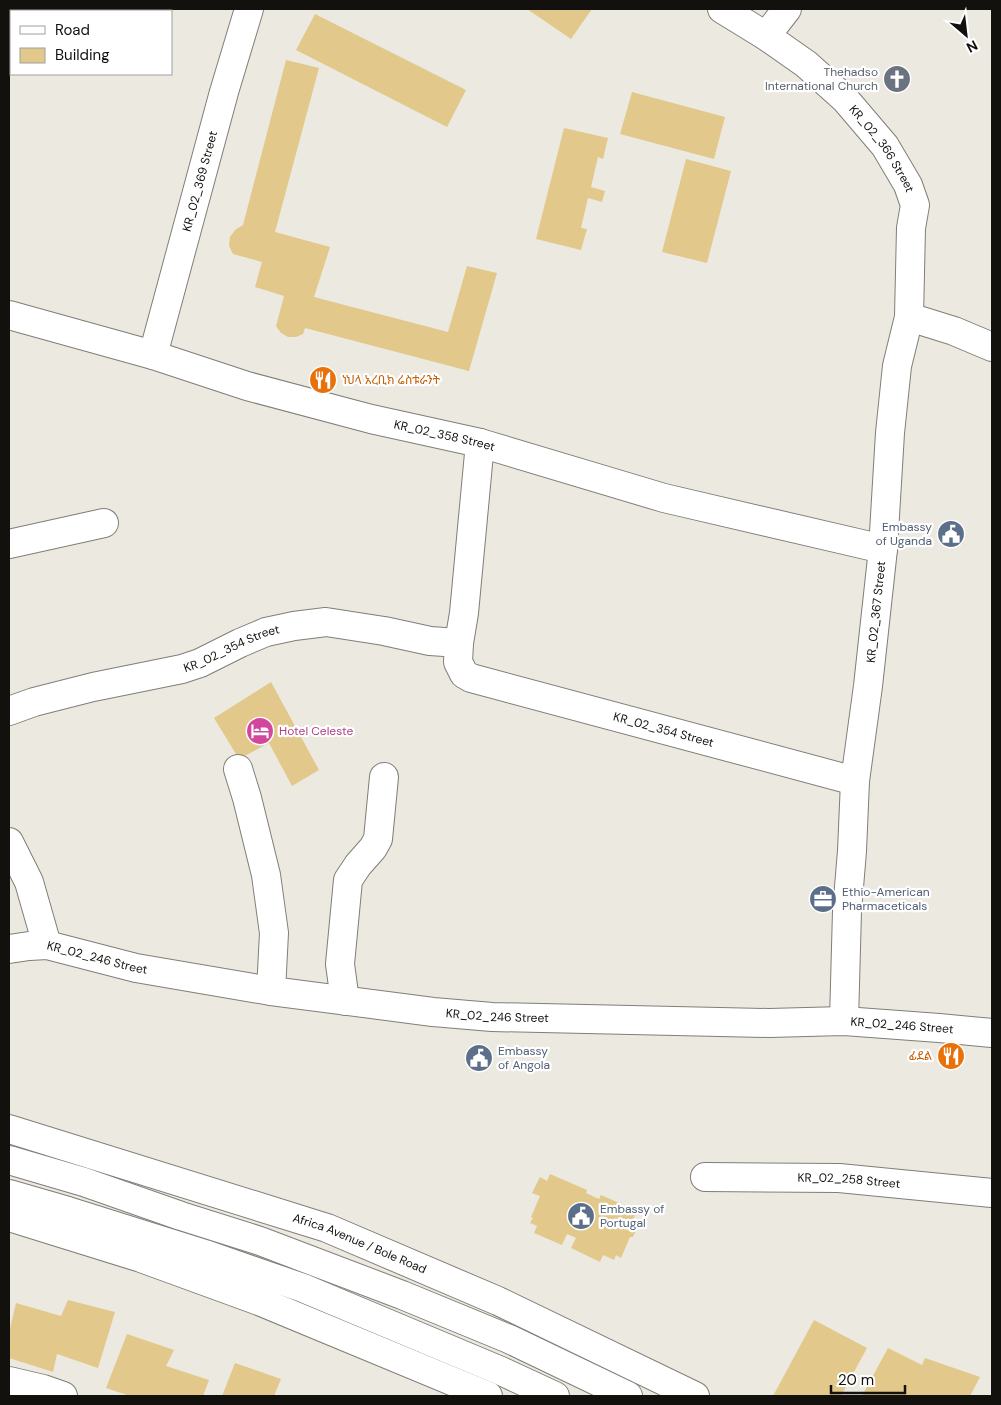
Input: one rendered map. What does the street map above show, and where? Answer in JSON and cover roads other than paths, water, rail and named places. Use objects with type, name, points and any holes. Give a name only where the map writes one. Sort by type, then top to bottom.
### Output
[{"type":"street","name":"KR_02_369 Street","points":[[153,355],[224,92],[249,9]]},
{"type":"street","name":"KR_02_366 Street","points":[[722,9],[766,36],[806,64],[845,99],[885,146],[908,185],[915,205]]},
{"type":"street","points":[[766,36],[788,9]]},
{"type":"street","name":"KR_02_367 Street","points":[[844,1021],[847,911],[855,781],[883,550],[890,434],[897,366],[909,317],[911,228],[915,205]]},
{"type":"street","name":"KR_02_358 Street","points":[[9,315],[153,355],[247,386],[370,419],[480,443],[664,498],[883,550]]},
{"type":"street","points":[[909,317],[954,331],[992,347]]},
{"type":"street","points":[[459,642],[464,613],[480,443]]},
{"type":"street","points":[[9,544],[104,523]]},
{"type":"street","name":"KR_02_354 Street","points":[[9,711],[93,686],[191,666],[266,632],[326,622],[384,631],[430,641],[459,642],[458,662],[464,674],[471,678],[855,781]]},
{"type":"street","points":[[238,768],[266,875],[274,933],[271,991]]},
{"type":"street","points":[[345,1000],[340,964],[348,880],[373,848],[378,838],[384,777]]},
{"type":"street","points":[[9,842],[29,882],[47,946]]},
{"type":"street","name":"KR_02_246 Street","points":[[9,949],[47,946],[136,968],[271,991],[433,1012],[492,1017],[769,1024],[844,1021],[992,1033]]},
{"type":"street","name":"Africa Avenue / Bole Road","points":[[9,1129],[327,1228],[498,1301],[695,1396]]},
{"type":"street","points":[[9,1160],[84,1182],[260,1241],[402,1295],[509,1339],[628,1396]]},
{"type":"street","name":"KR_02_258 Street","points":[[705,1177],[840,1178],[992,1193]]},
{"type":"street","points":[[9,1194],[205,1254],[303,1288],[501,1371],[555,1396]]},
{"type":"street","points":[[9,1217],[141,1258],[259,1301],[485,1396]]},
{"type":"street","points":[[9,1381],[63,1396]]},
{"type":"place","name":"Thehadso International Church","points":[[897,79]]},
{"type":"place","name":"ነህላ አረቢክ ሬስቱራንት","points":[[323,380]]},
{"type":"place","name":"Embassy of Uganda","points":[[951,534]]},
{"type":"place","name":"Hotel Celeste","points":[[260,731]]},
{"type":"place","name":"Ethio-American Pharmaceticals","points":[[823,899]]},
{"type":"place","name":"ፊደል","points":[[951,1056]]},
{"type":"place","name":"Embassy of Angola","points":[[479,1058]]},
{"type":"place","name":"Embassy of Portugal","points":[[581,1216]]}]
